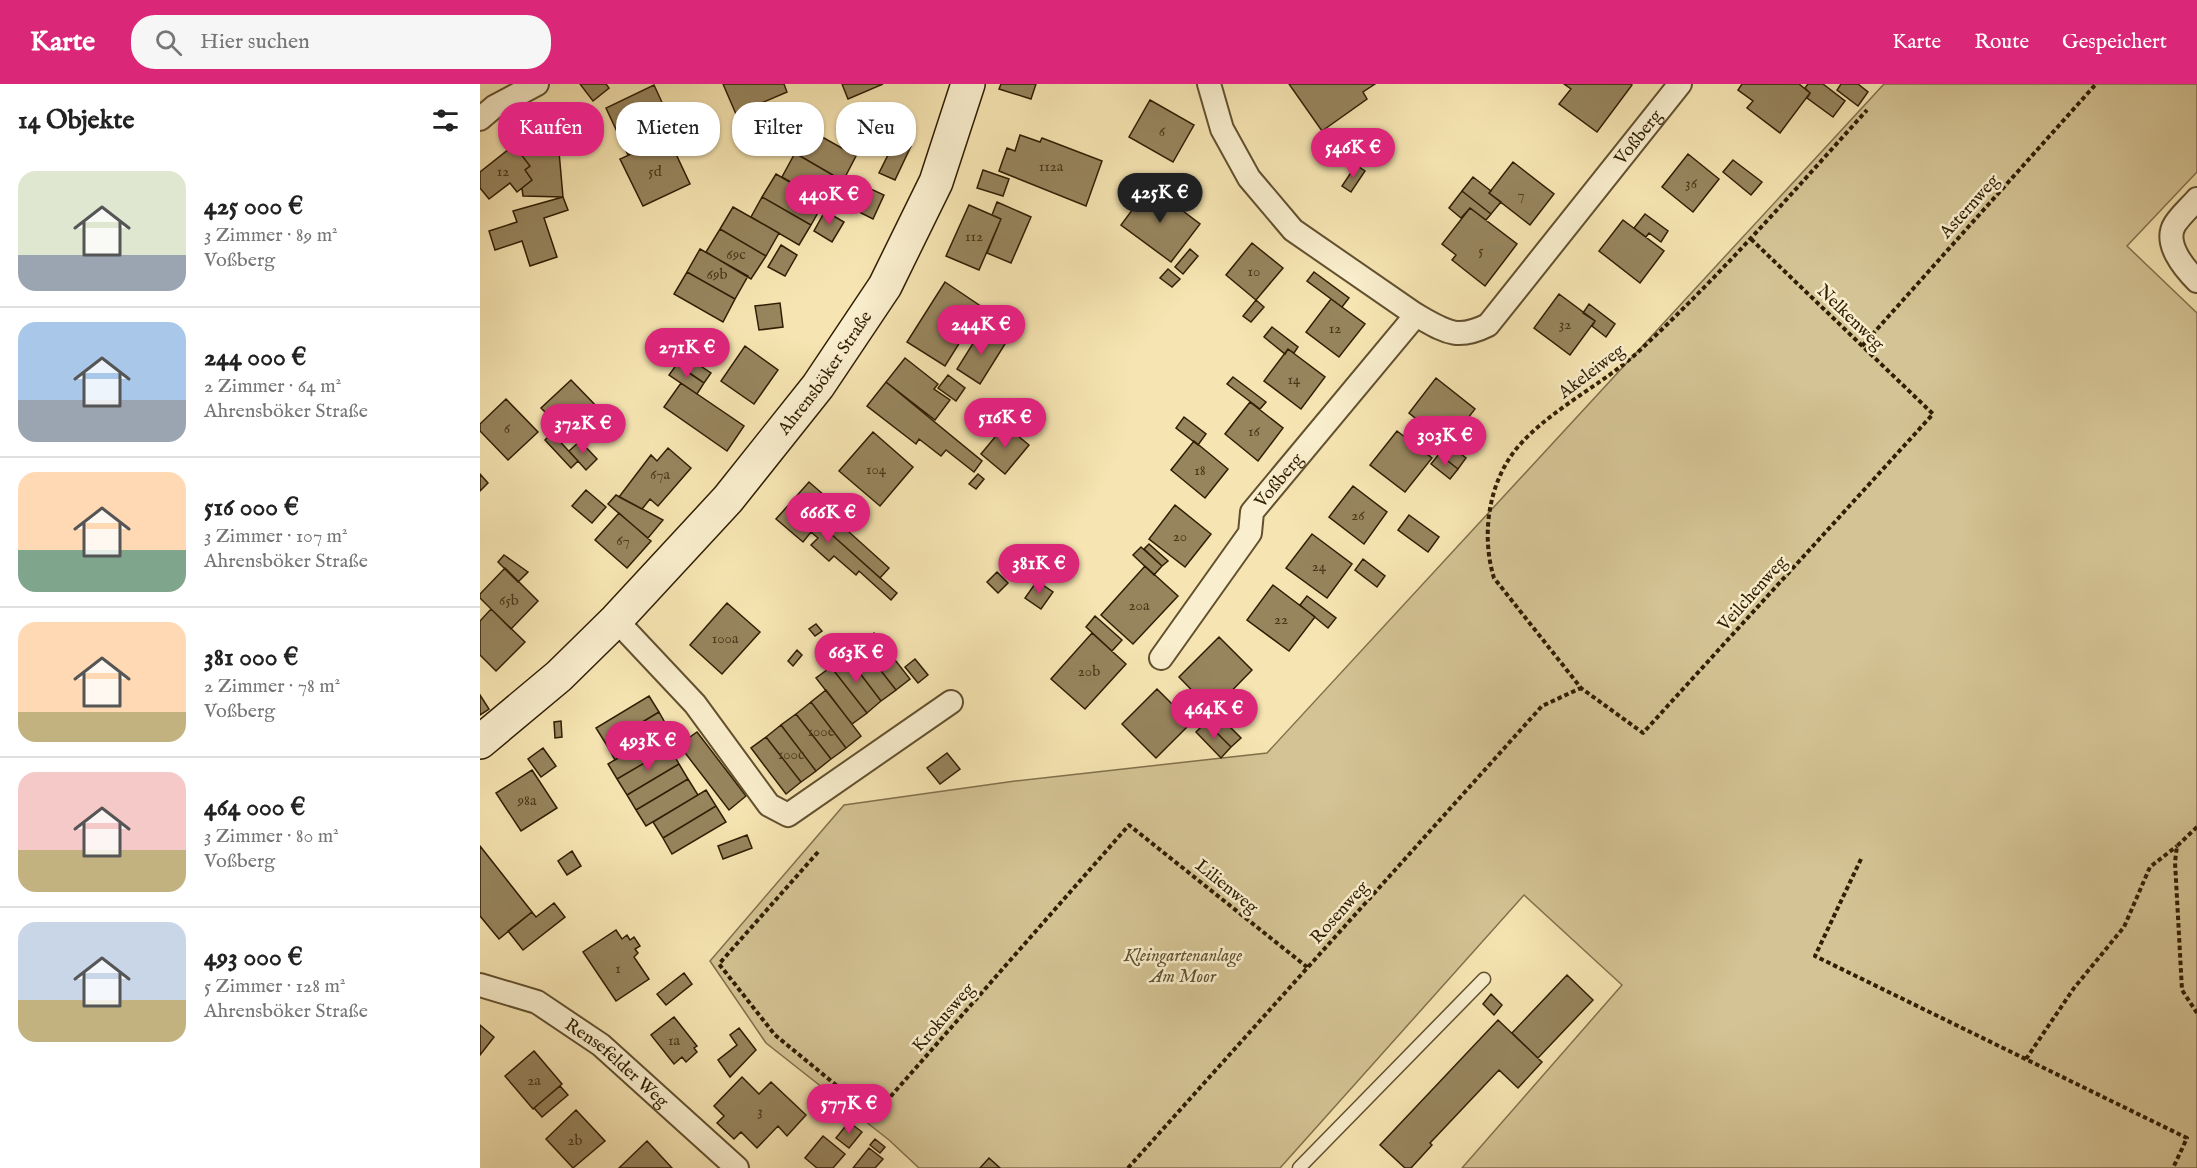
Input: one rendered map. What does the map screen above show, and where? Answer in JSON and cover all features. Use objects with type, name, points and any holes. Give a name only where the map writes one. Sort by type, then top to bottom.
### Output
[{"type":"street","points":[[480,118],[494,106],[537,84]]},
{"type":"street","name":"Ahrensböker Straße","points":[[480,742],[559,676],[616,620],[729,499],[818,386],[885,286],[936,182],[968,84]]},
{"type":"street","name":"Voßberg","points":[[1209,84],[1222,129],[1249,178],[1293,230],[1416,315],[1445,331],[1470,334],[1488,325],[1680,84]]},
{"type":"street","points":[[2197,199],[2173,225],[2173,248],[2187,271],[2197,281]]},
{"type":"street","name":"Voßberg","points":[[1161,658],[1251,533],[1252,512],[1416,315]]},
{"type":"street","points":[[616,620],[694,704],[769,805],[788,815],[951,702]]},
{"type":"street","name":"Rensefelder Weg","points":[[480,985],[537,1002],[601,1045],[737,1168]]},
{"type":"lane","points":[[1299,1168],[1484,979]]},
{"type":"path","name":"Asternweg","points":[[1862,346],[2096,84]]},
{"type":"path","name":"Akeleiweg","points":[[1581,688],[1494,578],[1488,559],[1487,527],[1501,474],[1517,448],[1561,410],[1628,361],[1751,239],[1867,110]]},
{"type":"path","name":"Nelkenweg","points":[[1751,239],[1933,414]]},
{"type":"path","name":"Veilchenweg","points":[[1581,688],[1643,733],[1933,414]]},
{"type":"path","name":"Rosenweg","points":[[1128,1168],[1542,706],[1581,688]]},
{"type":"path","name":"Lilienweg","points":[[1130,825],[1307,967]]},
{"type":"path","name":"Krokusweg","points":[[818,852],[719,964],[775,1035],[869,1112],[877,1112],[1130,825]]},
{"type":"path","points":[[2026,1059],[2074,988],[2124,927],[2150,867],[2197,827]]},
{"type":"path","points":[[2177,846],[2175,862],[2182,990],[2197,1013]]},
{"type":"path","points":[[1862,859],[1815,956],[2187,1138],[2173,1168]]},
{"type":"green space","name":"Kleingartenanlage Am Moor","points":[[1884,84],[2197,84],[2197,172],[2127,246],[2197,313],[2197,1168],[1462,1168],[1622,985],[1524,895],[1280,1168],[919,1168],[889,1140],[766,1043],[710,961],[844,805],[1015,781],[1267,753]]},
{"type":"building","points":[[580,84],[606,84],[609,88],[593,101]]},
{"type":"building","points":[[723,84],[784,84],[787,92],[764,102],[732,102],[732,105]]},
{"type":"building","points":[[842,84],[883,84],[848,99]]},
{"type":"building","points":[[1001,84],[1036,84],[1031,99],[999,89]]},
{"type":"building","points":[[1289,84],[1375,84],[1363,92],[1367,99],[1322,131]]},
{"type":"building","points":[[1564,84],[1632,85],[1597,132],[1559,104],[1571,89]]},
{"type":"building","points":[[1742,84],[1799,84],[1810,93],[1780,133],[1747,108],[1753,101],[1738,90]]},
{"type":"building","points":[[1808,84],[1823,84],[1845,101],[1833,117],[1807,98],[1810,93],[1805,88]]},
{"type":"building","points":[[1841,84],[1858,84],[1868,92],[1858,106],[1837,90]]},
{"type":"building","points":[[654,85],[662,102],[619,102]]},
{"type":"building","points":[[1150,100],[1194,125],[1173,162],[1129,137]]},
{"type":"building","points":[[616,103],[616,129],[606,108]]},
{"type":"building","points":[[1020,135],[1040,142],[1042,138],[1102,161],[1086,206],[999,171],[1007,148],[1015,151]]},
{"type":"building","points":[[824,138],[836,145],[836,156],[856,156],[843,181],[800,156],[824,156]]},
{"type":"building","points":[[1688,154],[1719,179],[1693,212],[1662,187]]},
{"type":"building","points":[[500,156],[522,156],[530,166],[525,170],[532,180],[517,192],[510,183],[489,199],[480,188],[480,172]]},
{"type":"building","points":[[522,156],[559,156],[563,197],[523,196],[522,188],[532,180],[525,170],[530,166]]},
{"type":"building","points":[[627,156],[677,156],[690,184],[643,206],[620,159]]},
{"type":"building","points":[[793,156],[800,156],[843,181],[829,205],[782,177]]},
{"type":"building","points":[[888,156],[906,156],[895,180],[879,173]]},
{"type":"building","points":[[1733,160],[1762,182],[1751,195],[1723,172]]},
{"type":"building","points":[[1513,162],[1554,194],[1530,225],[1489,193]]},
{"type":"building","points":[[1356,165],[1365,171],[1351,192],[1342,186]]},
{"type":"building","points":[[983,170],[1009,179],[1003,196],[977,188]]},
{"type":"building","points":[[776,174],[824,202],[811,225],[762,197]]},
{"type":"building","points":[[1473,177],[1501,202],[1491,214],[1462,191]]},
{"type":"building","points":[[860,184],[884,195],[873,219],[849,207]]},
{"type":"building","points":[[1150,186],[1200,224],[1171,262],[1121,225]]},
{"type":"building","points":[[1462,191],[1491,214],[1486,220],[1470,208],[1461,218],[1449,208]]},
{"type":"building","points":[[563,197],[568,210],[544,218],[557,257],[530,266],[522,241],[495,250],[489,231],[517,222],[513,211]]},
{"type":"building","points":[[762,197],[811,225],[799,245],[751,217]]},
{"type":"building","points":[[997,202],[1031,217],[1011,263],[987,253],[1001,219],[992,215]]},
{"type":"building","points":[[969,205],[1001,219],[979,270],[946,256]]},
{"type":"building","points":[[733,207],[779,233],[766,256],[720,229]]},
{"type":"building","points":[[1470,208],[1517,244],[1485,286],[1452,260],[1456,255],[1442,244]]},
{"type":"building","points":[[825,211],[844,222],[832,242],[814,231]]},
{"type":"building","points":[[1645,214],[1668,231],[1661,242],[1649,233],[1646,237],[1634,228]]},
{"type":"building","points":[[1623,220],[1664,251],[1640,283],[1599,251]]},
{"type":"building","points":[[720,229],[766,256],[751,279],[706,252]]},
{"type":"building","points":[[1252,243],[1283,268],[1256,300],[1226,275]]},
{"type":"building","points":[[781,245],[797,255],[785,276],[768,267]]},
{"type":"building","points":[[700,249],[748,276],[735,299],[687,272]]},
{"type":"building","points":[[1190,249],[1198,256],[1183,274],[1175,267]]},
{"type":"building","points":[[1168,269],[1180,279],[1172,287],[1160,278]]},
{"type":"building","points":[[687,272],[735,299],[723,322],[674,294]]},
{"type":"building","points":[[1314,272],[1349,298],[1342,307],[1307,281]]},
{"type":"building","points":[[945,282],[982,307],[945,366],[907,342]]},
{"type":"building","points":[[1559,294],[1595,321],[1570,355],[1534,328]]},
{"type":"building","points":[[1331,299],[1365,324],[1339,357],[1306,332]]},
{"type":"building","points":[[1256,300],[1264,307],[1251,322],[1243,316]]},
{"type":"building","points":[[780,303],[783,327],[759,330],[755,306]]},
{"type":"building","points":[[1589,304],[1615,324],[1606,337],[1592,326],[1595,321],[1583,313]]},
{"type":"building","points":[[1272,327],[1298,347],[1294,353],[1288,349],[1285,354],[1264,337]]},
{"type":"building","points":[[982,329],[1005,344],[980,384],[957,369]]},
{"type":"building","points":[[745,346],[778,370],[754,404],[721,381]]},
{"type":"building","points":[[1288,349],[1325,377],[1301,409],[1264,381]]},
{"type":"building","points":[[905,358],[938,384],[934,389],[950,400],[935,420],[886,382]]},
{"type":"building","points":[[693,361],[711,373],[704,383],[686,371]]},
{"type":"building","points":[[677,364],[704,383],[697,394],[669,375]]},
{"type":"building","points":[[948,375],[965,388],[956,401],[938,388]]},
{"type":"building","points":[[1233,377],[1266,402],[1260,409],[1227,384]]},
{"type":"building","points":[[1436,378],[1475,409],[1448,444],[1409,413]]},
{"type":"building","points":[[571,380],[603,413],[574,441],[541,408]]},
{"type":"building","points":[[886,382],[982,461],[974,472],[946,450],[941,456],[919,439],[916,444],[867,406]]},
{"type":"building","points":[[681,383],[744,426],[727,451],[664,407]]},
{"type":"building","points":[[506,399],[538,432],[508,460],[480,431],[480,424]]},
{"type":"building","points":[[1250,402],[1283,428],[1258,461],[1225,434]]},
{"type":"building","points":[[1184,417],[1206,434],[1198,445],[1176,428]]},
{"type":"building","points":[[1005,425],[1029,445],[1005,474],[981,454]]},
{"type":"building","points":[[1397,431],[1432,458],[1405,492],[1370,465]]},
{"type":"building","points":[[873,432],[913,467],[880,506],[839,471]]},
{"type":"building","points":[[552,433],[578,461],[571,468],[545,440]]},
{"type":"building","points":[[580,441],[597,459],[586,470],[569,451]]},
{"type":"building","points":[[1194,441],[1228,469],[1205,498],[1171,470]]},
{"type":"building","points":[[1448,444],[1466,458],[1458,469],[1439,454]]},
{"type":"building","points":[[668,448],[691,468],[658,506],[650,499],[642,509],[619,497],[651,455],[657,461]]},
{"type":"building","points":[[1439,454],[1458,469],[1450,479],[1431,464]]},
{"type":"building","points":[[480,474],[488,483],[480,491]]},
{"type":"building","points":[[978,474],[984,479],[976,489],[969,484]]},
{"type":"building","points":[[809,482],[848,516],[844,522],[851,529],[849,532],[889,568],[880,578],[793,500]]},
{"type":"building","points":[[1353,486],[1387,512],[1364,544],[1329,517]]},
{"type":"building","points":[[586,490],[606,507],[592,523],[572,506]]},
{"type":"building","points":[[616,495],[663,520],[648,538],[608,504]]},
{"type":"building","points":[[793,500],[897,593],[891,600],[859,571],[856,575],[834,556],[829,561],[811,545],[818,538],[811,532],[803,542],[776,519]]},
{"type":"building","points":[[1175,505],[1211,534],[1185,567],[1149,539]]},
{"type":"building","points":[[619,513],[651,541],[627,568],[595,540]]},
{"type":"building","points":[[1409,515],[1439,537],[1428,552],[1398,530]]},
{"type":"building","points":[[1312,534],[1352,564],[1327,598],[1286,568]]},
{"type":"building","points":[[1149,544],[1168,561],[1162,566],[1144,549]]},
{"type":"building","points":[[1141,547],[1162,566],[1154,575],[1133,555]]},
{"type":"building","points":[[504,555],[528,572],[518,582],[498,562]]},
{"type":"building","points":[[1363,559],[1385,576],[1377,587],[1355,570]]},
{"type":"building","points":[[1145,566],[1178,596],[1133,644],[1101,615]]},
{"type":"building","points":[[505,568],[538,601],[511,629],[480,598],[480,594]]},
{"type":"building","points":[[997,572],[1008,583],[998,593],[987,582]]},
{"type":"building","points":[[1037,581],[1053,592],[1041,609],[1025,598]]},
{"type":"building","points":[[1273,585],[1315,617],[1289,651],[1247,620]]},
{"type":"building","points":[[1307,596],[1336,618],[1328,628],[1300,605]]},
{"type":"building","points":[[727,603],[760,632],[722,674],[690,645]]},
{"type":"building","points":[[491,609],[525,642],[496,671],[480,655],[480,621]]},
{"type":"building","points":[[1095,616],[1122,640],[1112,651],[1086,627]]},
{"type":"building","points":[[816,624],[822,631],[815,636],[809,629]]},
{"type":"building","points":[[874,633],[910,679],[896,690],[860,644]]},
{"type":"building","points":[[1092,633],[1126,664],[1085,709],[1051,679]]},
{"type":"building","points":[[1219,637],[1252,670],[1212,711],[1179,677]]},
{"type":"building","points":[[860,644],[896,690],[881,701],[846,655]]},
{"type":"building","points":[[797,650],[802,655],[793,666],[788,661]]},
{"type":"building","points":[[846,655],[881,701],[867,713],[831,667]]},
{"type":"building","points":[[915,659],[928,675],[918,683],[905,667]]},
{"type":"building","points":[[831,667],[867,713],[852,724],[816,678]]},
{"type":"building","points":[[1157,689],[1191,723],[1156,758],[1122,724]]},
{"type":"building","points":[[826,690],[861,736],[846,748],[811,702]]},
{"type":"building","points":[[480,695],[489,709],[480,715]]},
{"type":"building","points":[[649,696],[659,712],[606,744],[596,728]]},
{"type":"building","points":[[811,702],[846,748],[831,759],[796,714]]},
{"type":"building","points":[[659,712],[668,728],[615,760],[606,744]]},
{"type":"building","points":[[1215,712],[1241,738],[1231,747],[1206,722]]},
{"type":"building","points":[[796,714],[831,759],[816,771],[781,725]]},
{"type":"building","points":[[561,721],[562,737],[555,738],[554,722]]},
{"type":"building","points":[[1206,722],[1231,747],[1221,758],[1196,732]]},
{"type":"building","points":[[781,725],[816,771],[801,782],[766,737]]},
{"type":"building","points":[[661,732],[670,748],[617,779],[608,764]]},
{"type":"building","points":[[697,732],[746,796],[729,810],[679,745]]},
{"type":"building","points":[[766,737],[801,782],[786,794],[751,748]]},
{"type":"building","points":[[543,748],[556,766],[541,777],[528,759]]},
{"type":"building","points":[[670,748],[679,764],[627,795],[617,779]]},
{"type":"building","points":[[947,753],[960,769],[940,784],[927,768]]},
{"type":"building","points":[[679,764],[688,779],[636,810],[627,795]]},
{"type":"building","points":[[532,770],[557,808],[521,831],[496,793]]},
{"type":"building","points":[[688,779],[698,795],[646,826],[636,810]]},
{"type":"building","points":[[706,790],[716,806],[663,838],[653,822]]},
{"type":"building","points":[[716,806],[726,822],[672,854],[663,838]]},
{"type":"building","points":[[747,835],[752,848],[723,859],[718,846]]},
{"type":"building","points":[[480,846],[532,912],[499,939],[480,916]]},
{"type":"building","points":[[572,851],[581,866],[567,875],[558,861]]},
{"type":"building","points":[[554,903],[565,917],[523,950],[508,931],[532,912],[536,917]]},
{"type":"building","points":[[616,930],[622,939],[627,935],[630,940],[634,937],[640,946],[635,949],[638,953],[634,957],[649,979],[616,1001],[583,952]]},
{"type":"building","points":[[684,973],[692,984],[666,1005],[657,994]]},
{"type":"building","points":[[1567,975],[1593,1000],[1538,1058],[1512,1033]]},
{"type":"building","points":[[1491,994],[1502,1005],[1494,1015],[1483,1004]]},
{"type":"building","points":[[674,1017],[697,1046],[694,1048],[697,1052],[686,1062],[682,1057],[674,1064],[651,1035]]},
{"type":"building","points":[[1498,1020],[1542,1062],[1518,1088],[1499,1070],[1430,1143],[1432,1145],[1411,1168],[1405,1168],[1380,1145]]},
{"type":"building","points":[[480,1025],[494,1037],[480,1055]]},
{"type":"building","points":[[739,1028],[756,1050],[730,1077],[718,1060],[737,1045],[730,1035]]},
{"type":"building","points":[[534,1051],[562,1084],[533,1109],[505,1076]]},
{"type":"building","points":[[742,1077],[759,1094],[771,1082],[806,1115],[787,1136],[778,1126],[757,1148],[741,1132],[734,1139],[717,1123],[724,1116],[714,1106]]},
{"type":"building","points":[[560,1086],[568,1095],[542,1117],[534,1108]]},
{"type":"building","points":[[576,1110],[605,1141],[573,1168],[546,1139]]},
{"type":"building","points":[[849,1122],[862,1132],[849,1148],[836,1138]]},
{"type":"building","points":[[823,1136],[845,1154],[833,1168],[817,1168],[805,1158]]},
{"type":"building","points":[[875,1139],[885,1147],[880,1153],[870,1145]]},
{"type":"building","points":[[647,1141],[672,1168],[619,1168]]},
{"type":"building","points":[[869,1148],[883,1159],[875,1168],[853,1168]]},
{"type":"building","points":[[989,1158],[1000,1168],[980,1168]]}]
